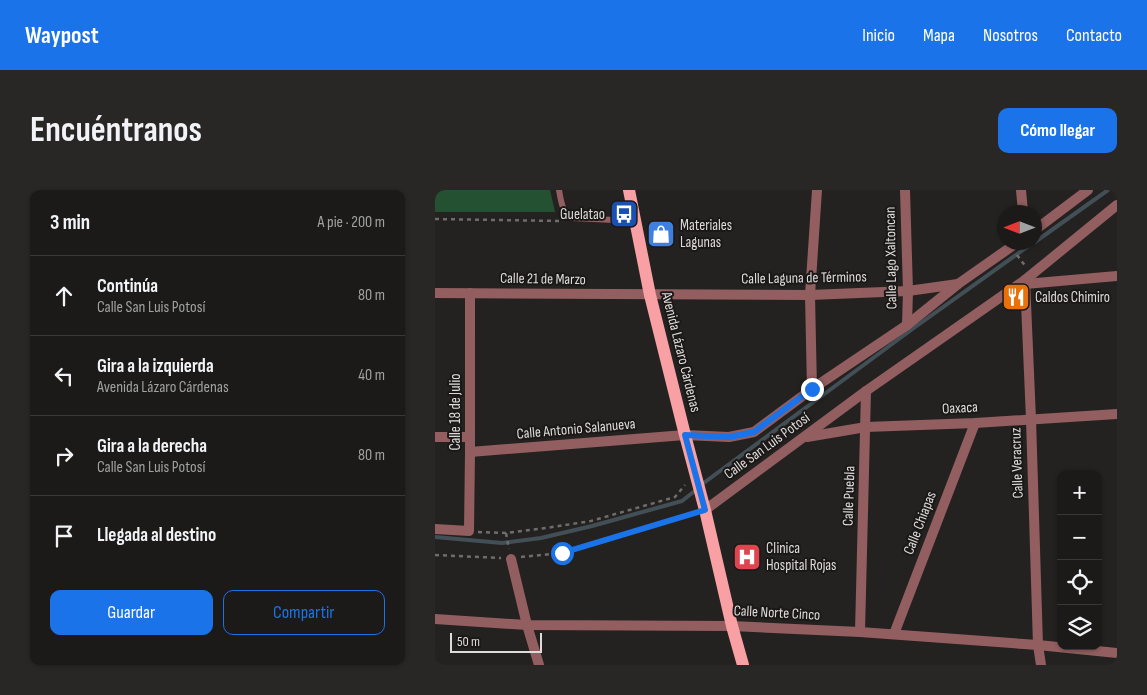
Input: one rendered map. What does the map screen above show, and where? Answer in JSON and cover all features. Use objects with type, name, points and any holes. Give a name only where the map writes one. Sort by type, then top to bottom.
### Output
[{"type":"main road","name":"Avenida Lázaro Cárdenas","points":[[629,190],[650,295],[743,665]]},
{"type":"street","points":[[812,389],[810,295],[817,190]]},
{"type":"street","name":"Calle Lago Xaltoncan","points":[[905,190],[908,291],[907,325]]},
{"type":"street","points":[[1021,190],[1022,205]]},
{"type":"street","points":[[1042,225],[1088,190]]},
{"type":"street","name":"Calle San Luis Potosí","points":[[705,510],[866,391],[1025,282],[1117,204]]},
{"type":"street","name":"Calle San Luis Potosí","points":[[685,435],[729,437],[754,432],[812,389],[907,325],[958,284],[1012,250]]},
{"type":"street","points":[[1025,282],[1117,276]]},
{"type":"street","name":"Calle Veracruz","points":[[1025,282],[1038,645],[1041,665]]},
{"type":"street","name":"Calle Laguna de Términos","points":[[650,295],[810,295],[908,291],[958,284]]},
{"type":"street","name":"Calle 21 de Marzo","points":[[435,293],[650,295]]},
{"type":"street","name":"Calle 18 de Julio","points":[[469,531],[471,452],[470,293]]},
{"type":"street","name":"Calle Puebla","points":[[860,632],[866,391]]},
{"type":"street","name":"Oaxaca","points":[[805,437],[866,427],[975,423],[1117,414]]},
{"type":"street","name":"Calle Chiapas","points":[[894,634],[975,423]]},
{"type":"street","name":"Calle Antonio Salanueva","points":[[471,452],[685,435]]},
{"type":"street","points":[[435,437],[470,437]]},
{"type":"street","points":[[435,529],[469,531]]},
{"type":"street","points":[[511,558],[539,665]]},
{"type":"street","name":"Calle Norte Cinco","points":[[435,619],[527,625],[732,626],[860,632],[1117,652]]},
{"type":"lane","points":[[559,190],[564,211],[572,218],[636,221]]},
{"type":"path","points":[[435,219],[569,222]]},
{"type":"path","points":[[1018,250],[1026,267]]},
{"type":"path","points":[[469,531],[506,533],[591,520],[675,497],[696,478]]},
{"type":"path","points":[[435,555],[511,558],[562,553],[705,510]]},
{"type":"path","points":[[506,533],[511,558]]},
{"type":"green space","points":[[435,190],[550,190],[555,212],[435,212]]},
{"type":"waterway","points":[[1042,237],[1108,190]]},
{"type":"waterway","points":[[701,485],[1023,250]]},
{"type":"waterway","points":[[435,537],[502,543],[541,538],[682,501],[696,490]]},
{"type":"place","name":"Guelatao","points":[[624,214]]},
{"type":"place","name":"Materiales Lagunas","points":[[661,234]]},
{"type":"place","name":"Caldos Chimiro","points":[[1016,297]]},
{"type":"place","name":"Clinica Hospital Rojas","points":[[747,557]]},
{"type":"route","points":[[562,553],[705,510],[685,435],[729,437],[754,432],[812,389]]}]
